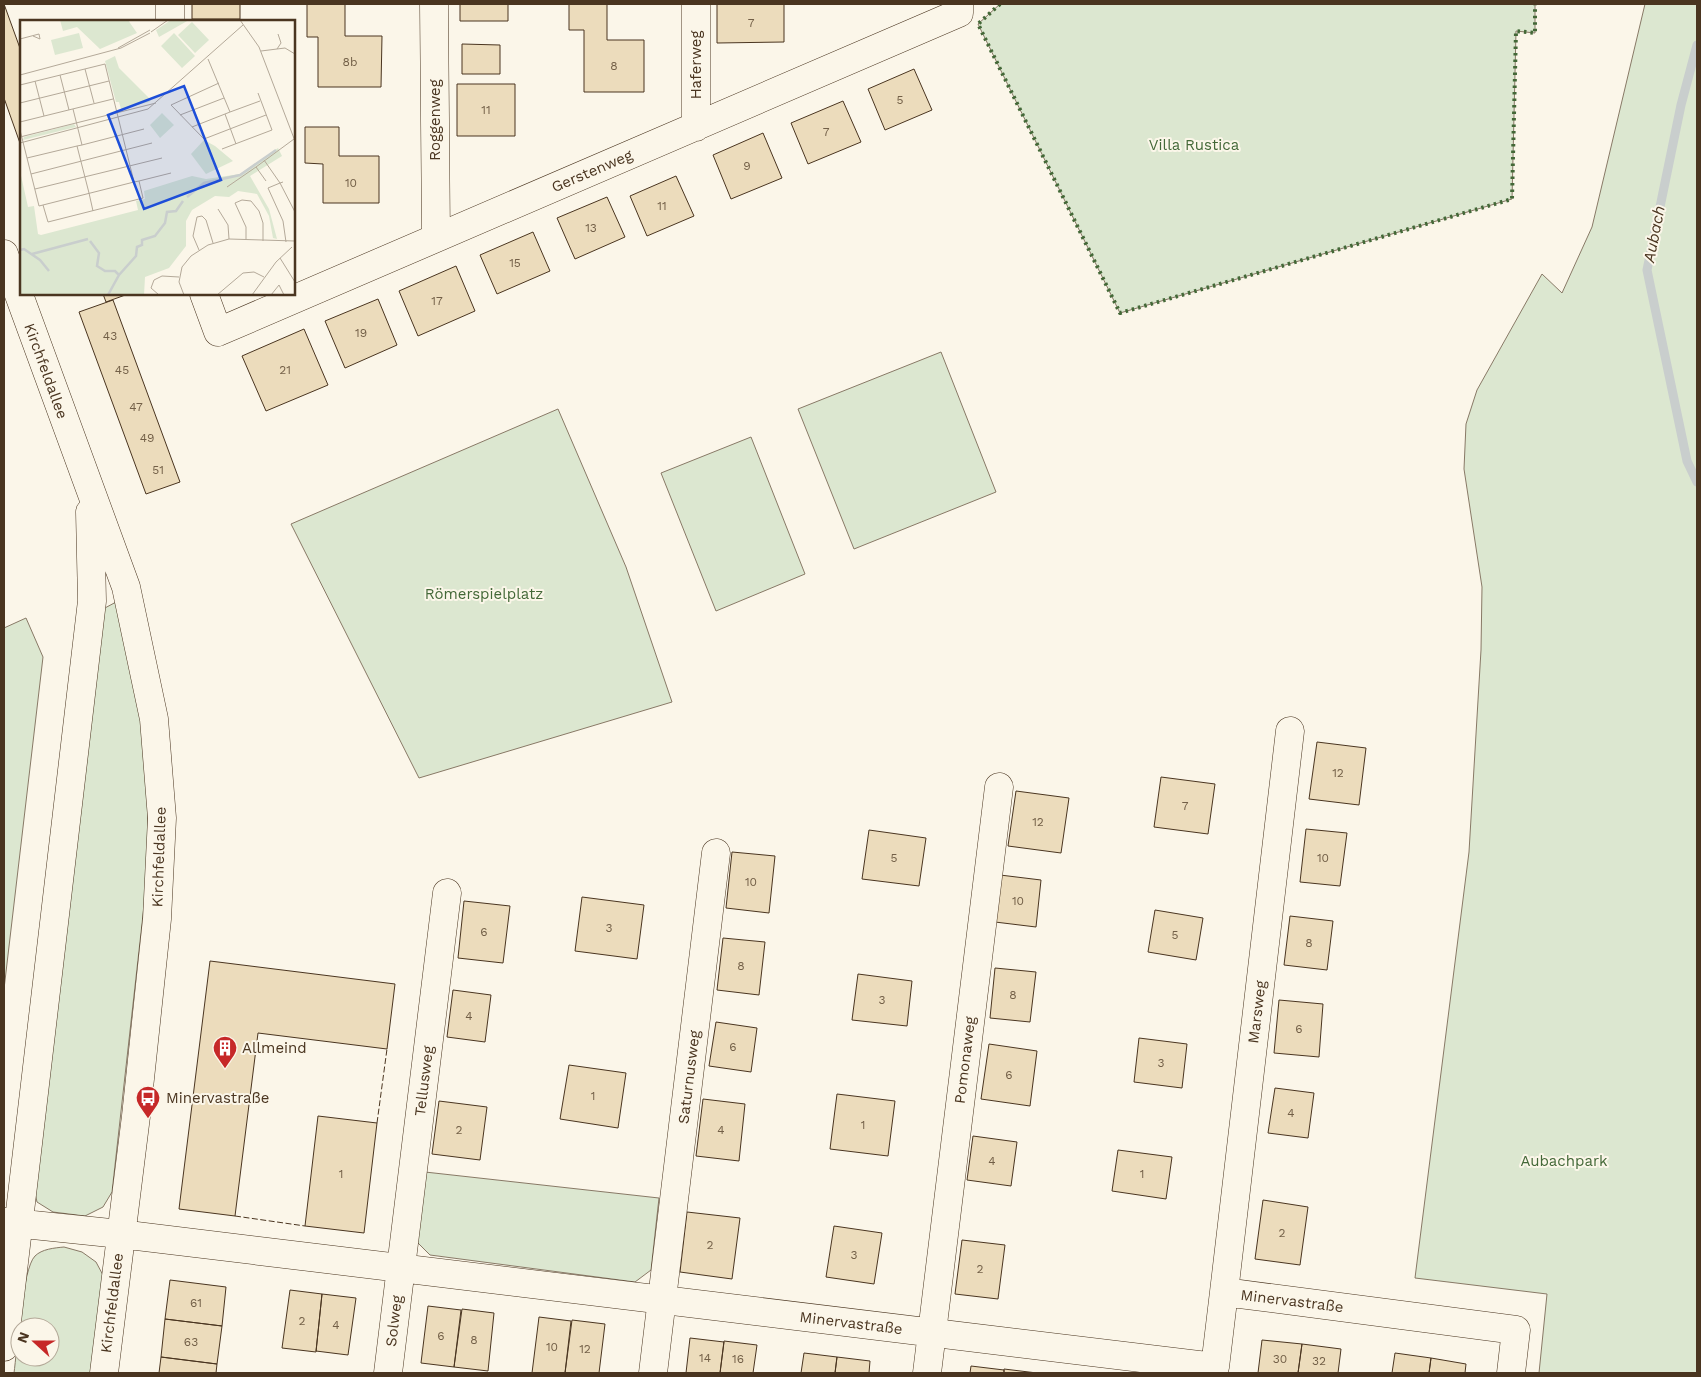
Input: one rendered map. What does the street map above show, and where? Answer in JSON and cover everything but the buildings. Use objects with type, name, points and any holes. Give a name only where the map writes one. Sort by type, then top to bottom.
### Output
[{"type":"street","points":[[170,4],[170,20]]},
{"type":"street","name":"Roggenweg","points":[[434,4],[436,237]]},
{"type":"street","name":"Haferweg","points":[[696,4],[696,127]]},
{"type":"street","name":"Gerstenweg","points":[[204,295],[218,332],[959,13],[958,4]]},
{"type":"street","name":"Kirchfeldallee","points":[[4,254],[126,587],[154,719],[162,818],[157,919],[136,1116],[104,1373]]},
{"type":"street","name":"Kirchfeldallee","points":[[4,1347],[11,1223],[92,602],[89,488]]},
{"type":"street","name":"Marsweg","points":[[1224,1292],[1290,731]]},
{"type":"street","name":"Pomonaweg","points":[[927,1373],[999,787]]},
{"type":"street","name":"Saturnusweg","points":[[653,1373],[716,853]]},
{"type":"street","name":"Tellusweg","points":[[400,1269],[447,893]]},
{"type":"street","name":"Kirchfeldallee","points":[[11,1223],[120,1234]]},
{"type":"street","name":"Minervastraße","points":[[120,1234],[932,1333],[1215,1370],[1224,1292],[1516,1330],[1511,1373]]},
{"type":"street","name":"Solweg","points":[[388,1373],[400,1269]]},
{"type":"green space","name":"Villa Rustica","points":[[1000,4],[1535,4],[1535,33],[1516,31],[1512,199],[1120,313],[978,24]]},
{"type":"green space","name":"Aubachpark","points":[[1645,4],[1697,4],[1697,1373],[1539,1373],[1547,1294],[1415,1278],[1469,852],[1481,650],[1482,587],[1464,469],[1466,424],[1477,390],[1542,274],[1562,293],[1592,227]]},
{"type":"green space","points":[[941,352],[996,492],[854,549],[798,409]]},
{"type":"green space","name":"Römerspielplatz","points":[[558,409],[626,567],[672,702],[419,778],[291,524]]},
{"type":"green space","points":[[751,437],[805,574],[716,611],[661,473]]},
{"type":"green space","points":[[118,601],[143,730],[148,799],[147,879],[112,1192],[103,1207],[85,1216],[53,1212],[37,1202],[32,1180],[103,609]]},
{"type":"green space","points":[[26,618],[43,657],[4,989],[4,628]]},
{"type":"green space","points":[[425,1172],[659,1198],[651,1270],[635,1282],[430,1255],[417,1242]]},
{"type":"green space","points":[[64,1247],[82,1252],[96,1262],[104,1277],[92,1373],[14,1373],[15,1367],[60,1367],[60,1317],[20,1317],[23,1293],[30,1264],[35,1256],[48,1249]]},
{"type":"waterway","name":"Aubach","points":[[1697,45],[1681,105],[1647,270],[1687,461],[1697,482]]},
{"type":"hedge","points":[[1000,4],[978,24],[1120,313],[1512,199],[1516,31],[1535,33],[1535,4]]},
{"type":"fence","points":[[377,1123],[387,1049]]},
{"type":"fence","points":[[235,1216],[305,1226]]},
{"type":"place","name":"Allmeind","points":[[225,1069]]},
{"type":"place","name":"Minervastraße","points":[[148,1119]]}]
